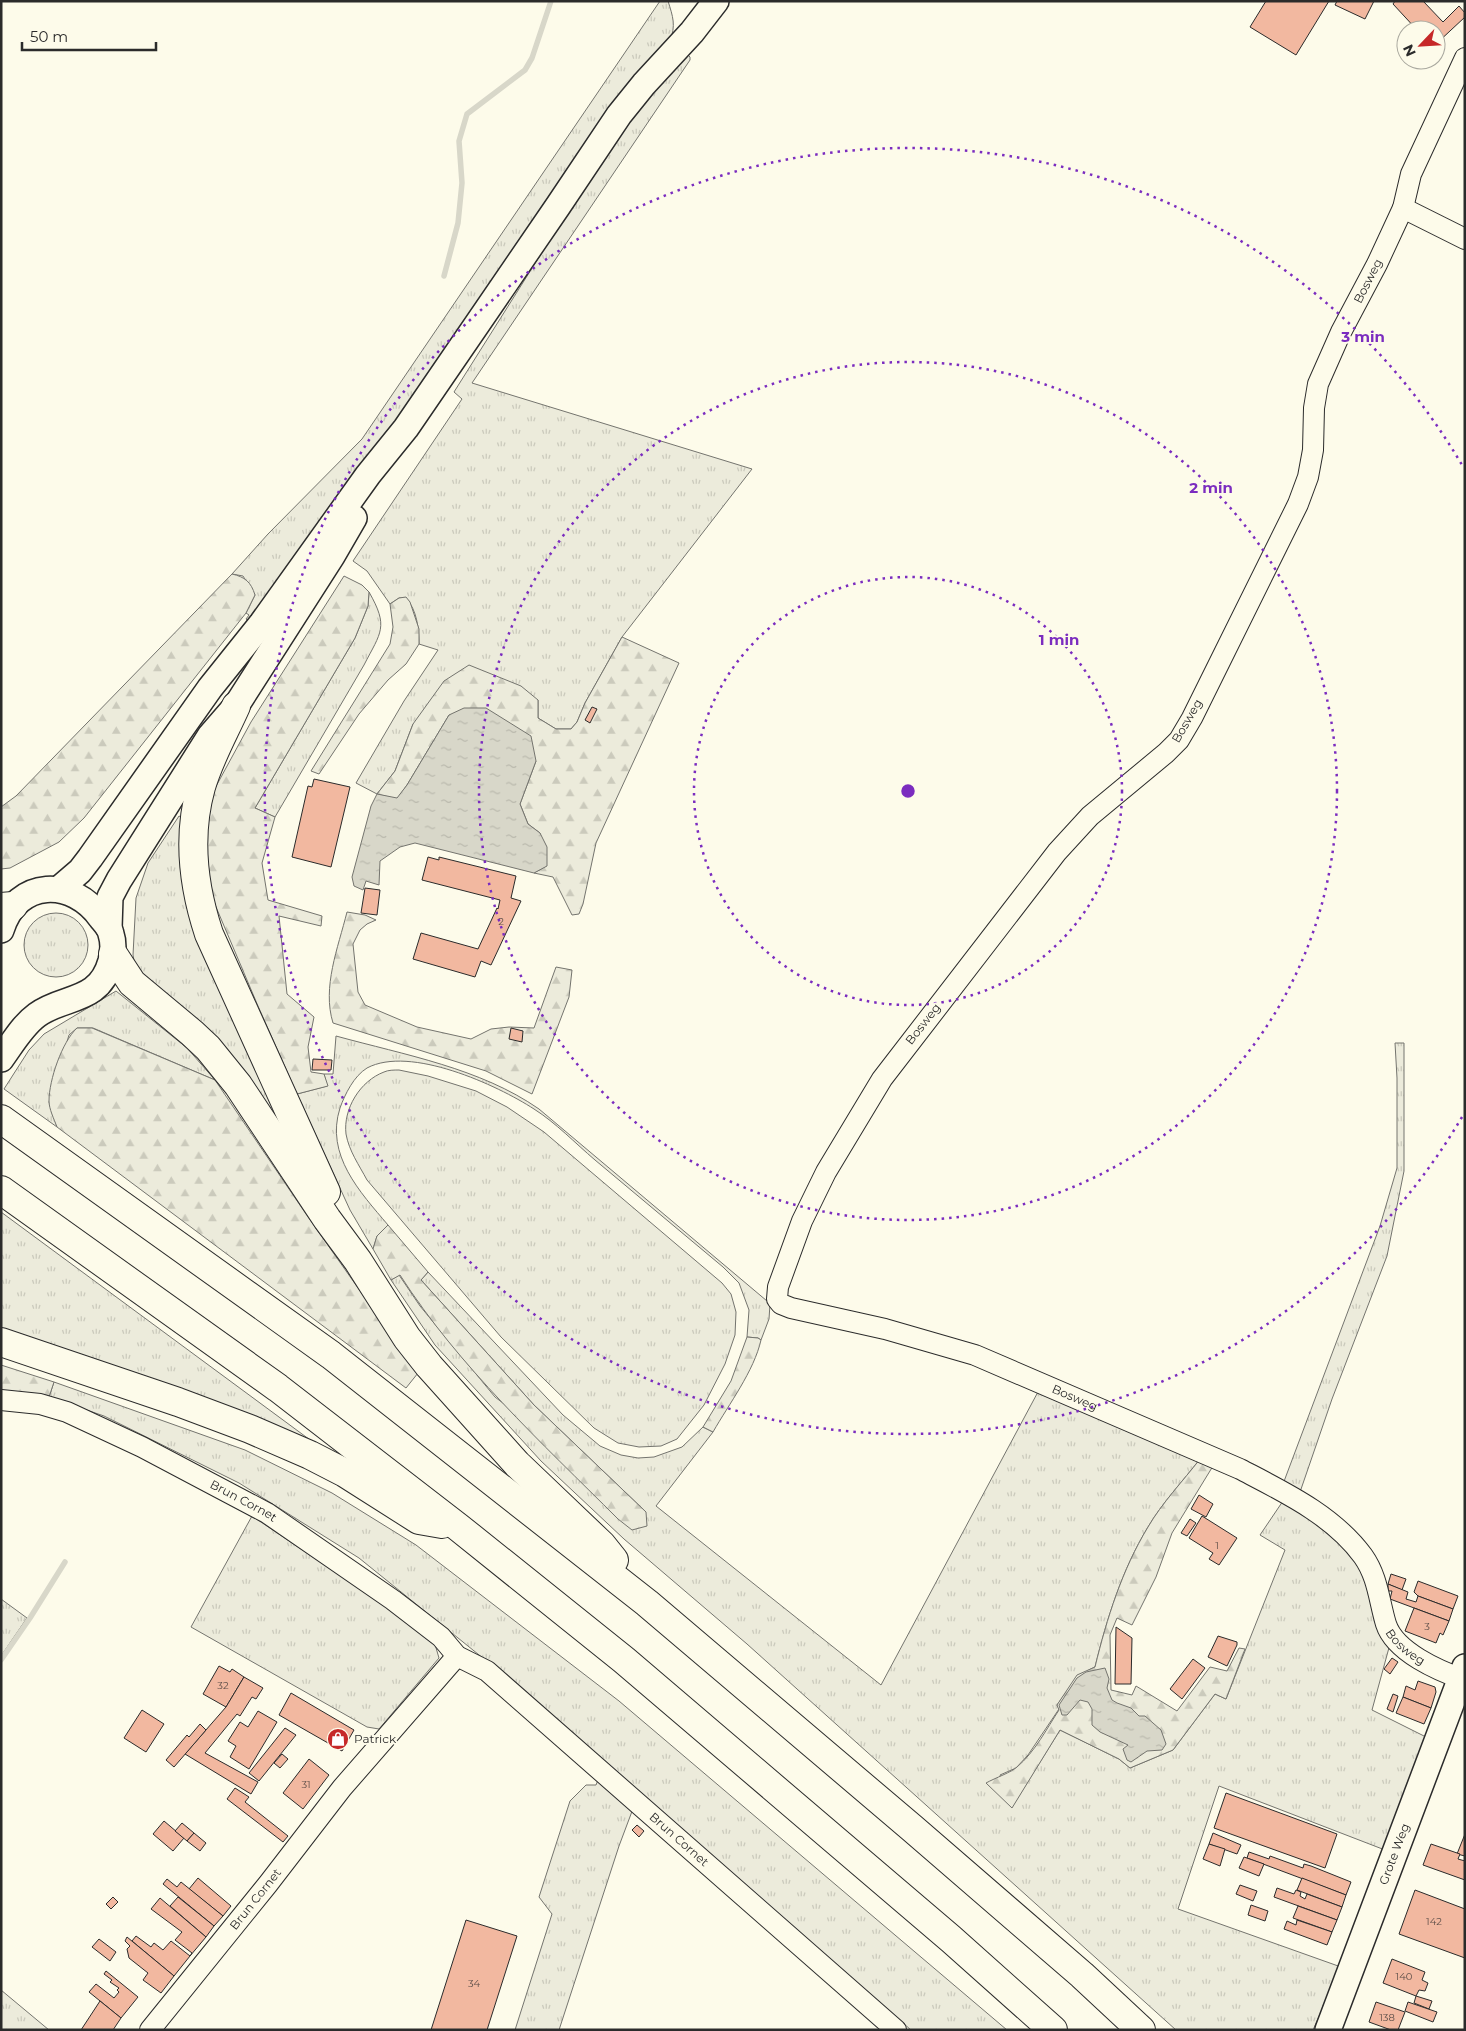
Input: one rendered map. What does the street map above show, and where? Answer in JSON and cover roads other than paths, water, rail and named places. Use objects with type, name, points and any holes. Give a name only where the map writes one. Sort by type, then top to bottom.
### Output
[{"type":"highway","points":[[236,706],[214,753],[201,786],[197,803],[193,859],[198,903],[212,942],[358,1261]]},
{"type":"highway","points":[[111,941],[132,983],[192,1033],[224,1066],[260,1116],[327,1219],[358,1261],[407,1338],[456,1398],[518,1464],[602,1545],[647,1603]]},
{"type":"highway","points":[[1,1119],[331,1355],[647,1603],[905,1822],[1082,1975],[1141,2030]]},
{"type":"highway","points":[[5,1192],[278,1388],[458,1526],[624,1660],[951,1939],[1052,2030]]},
{"type":"highway","points":[[1,1342],[178,1402],[250,1429],[310,1455],[345,1473],[419,1520],[458,1526]]},
{"type":"main road","points":[[58,889],[80,871],[90,858],[210,688],[262,622],[368,475],[406,428],[619,115],[644,84],[692,32],[716,1]]},
{"type":"main road","points":[[1,1059],[24,1027],[37,1014],[50,1007],[76,999],[100,982],[106,973],[111,941],[110,897],[119,880],[210,736],[236,706],[332,556],[406,428]]},
{"type":"main road","points":[[5,914],[30,894],[45,889],[58,889],[84,899],[93,907],[111,941]]},
{"type":"main road","name":"Grote Weg","points":[[1328,2030],[1463,1675]]},
{"type":"street","name":"Bosweg","points":[[1463,1675],[1419,1659],[1404,1649],[1391,1636],[1386,1624],[1377,1584],[1363,1557],[1326,1519],[1282,1491],[1240,1468],[975,1355],[885,1328],[791,1308],[781,1304],[777,1299],[778,1287],[802,1221],[826,1172],[882,1079],[1057,852],[1090,816],[1166,754],[1179,740],[1192,718],[1298,504],[1308,478],[1313,450],[1314,408],[1318,384],[1341,332],[1377,264],[1402,208],[1411,174],[1465,58]]},
{"type":"street","points":[[1402,208],[1465,239]]},
{"type":"street","name":"Brun Cornet","points":[[1,1400],[40,1404],[67,1412],[150,1452],[259,1509],[321,1549],[393,1600],[440,1637],[457,1656],[487,1671],[896,2030]]},
{"type":"street","name":"Brun Cornet","points":[[150,2030],[268,1884],[342,1788],[457,1656]]},
{"type":"water","points":[[464,708],[486,708],[531,736],[536,761],[520,804],[528,824],[540,833],[547,847],[547,866],[534,873],[415,843],[400,847],[380,861],[379,885],[366,881],[363,890],[354,886],[352,877],[371,806],[377,794],[397,798],[407,785],[449,715]]},
{"type":"water","points":[[1105,1668],[1109,1679],[1107,1688],[1112,1700],[1131,1708],[1139,1716],[1145,1716],[1161,1730],[1166,1744],[1162,1750],[1147,1751],[1131,1762],[1127,1760],[1123,1749],[1128,1745],[1100,1732],[1092,1725],[1092,1709],[1088,1702],[1080,1700],[1067,1715],[1062,1715],[1059,1705],[1077,1678],[1086,1672]]},
{"type":"waterway","points":[[444,276],[458,223],[462,183],[459,141],[467,114],[525,70],[532,58],[551,1]]},
{"type":"waterway","points":[[1,1660],[65,1562]]},
{"type":"place","name":"Patrick","points":[[338,1739]]}]
